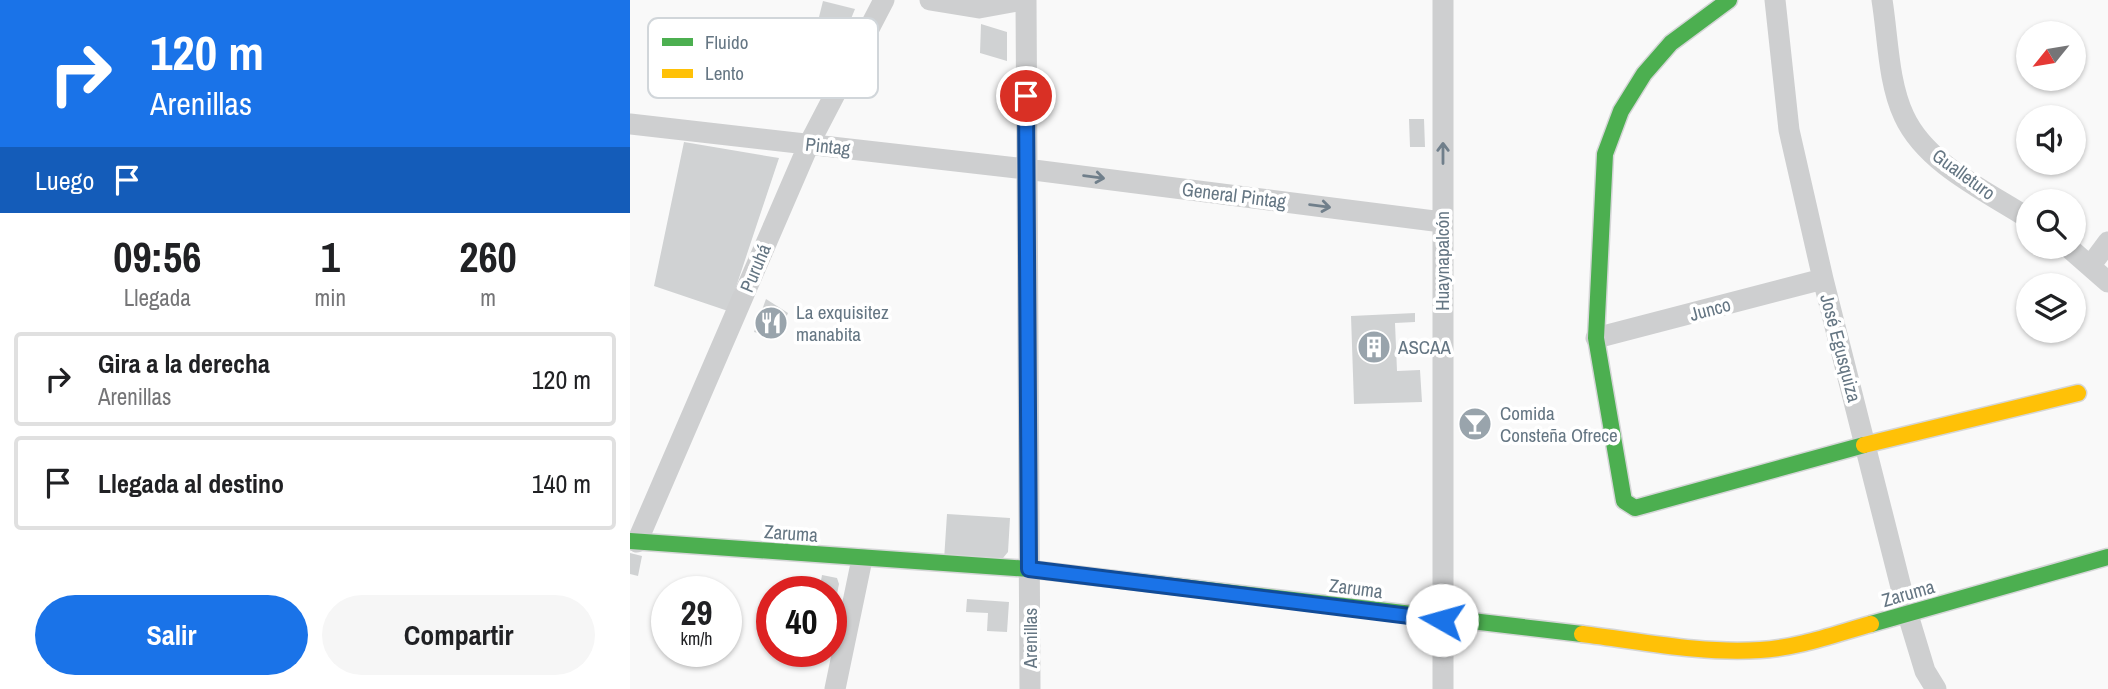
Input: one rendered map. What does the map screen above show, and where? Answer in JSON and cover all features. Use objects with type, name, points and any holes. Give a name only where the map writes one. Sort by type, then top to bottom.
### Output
[{"type":"street","name":"Puruhá","points":[[875,18],[884,0]]},
{"type":"street","points":[[930,0],[979,8],[1024,0]]},
{"type":"street","name":"Arenillas","points":[[1024,0],[1030,689]]},
{"type":"street","name":"Huaynapalcón","points":[[1443,0],[1443,689]]},
{"type":"street","points":[[1729,0],[1671,44],[1644,74],[1620,111],[1605,154],[1596,338],[1624,501],[1628,506],[1635,508],[1866,444],[2078,393]]},
{"type":"street","name":"José Egusquiza","points":[[1775,0],[1789,131],[1823,279],[1908,615],[1925,671],[1936,689]]},
{"type":"street","name":"Gualleturo","points":[[1882,0],[1896,92],[1905,117],[1919,140],[1951,168],[2016,210]]},
{"type":"street","name":"Puruhá","points":[[633,542],[809,144],[833,98]]},
{"type":"street","name":"Pintag","points":[[630,124],[1026,169]]},
{"type":"street","name":"General Pintag","points":[[1026,169],[1442,222]]},
{"type":"street","points":[[2091,265],[2108,242]]},
{"type":"street","points":[[2083,259],[2108,282]]},
{"type":"street","name":"Junco","points":[[1596,338],[1823,279]]},
{"type":"street","name":"Zaruma","points":[[633,542],[1029,569],[1442,620],[1721,650],[1761,650],[1797,645],[2108,557]]},
{"type":"street","points":[[835,689],[862,559]]},
{"type":"building","points":[[823,1],[855,9],[851,18],[819,18]]},
{"type":"building","points":[[981,24],[1007,32],[1007,61],[980,53]]},
{"type":"building","points":[[1409,119],[1424,119],[1425,147],[1410,147]]},
{"type":"building","points":[[684,142],[779,158],[728,311],[654,286]]},
{"type":"building","points":[[766,299],[788,313],[777,338],[754,332]]},
{"type":"building","name":"ASCAA","points":[[1415,313],[1415,322],[1395,323],[1397,371],[1420,370],[1422,402],[1354,404],[1351,316]]},
{"type":"building","name":"Comida Consteña Ofrece","points":[[1463,417],[1488,418],[1488,432],[1463,431]]},
{"type":"building","points":[[947,514],[1010,518],[1008,552],[1003,558],[944,560]]},
{"type":"building","points":[[630,553],[642,556],[638,576],[630,574]]},
{"type":"building","points":[[967,599],[1009,602],[1007,632],[987,631],[988,613],[966,612]]},
{"type":"traffic: fast","points":[[1729,0],[1671,43],[1644,74],[1621,111],[1605,154],[1596,338],[1624,501],[1635,508],[1864,445]]},
{"type":"traffic: fast","points":[[630,541],[1029,569],[1582,634]]},
{"type":"traffic: fast","points":[[1871,624],[2108,557]]},
{"type":"traffic: slow","points":[[1864,445],[2078,393]]},
{"type":"traffic: slow","points":[[1582,634],[1693,649],[1738,651],[1802,644],[1871,624]]},
{"type":"place","name":"La exquisitez manabita","points":[[771,323]]},
{"type":"place","name":"ASCAA","points":[[1374,347]]},
{"type":"place","name":"Comida Consteña Ofrece","points":[[1475,424]]},
{"type":"route","points":[[1026,96],[1029,569],[1442,620]]}]
